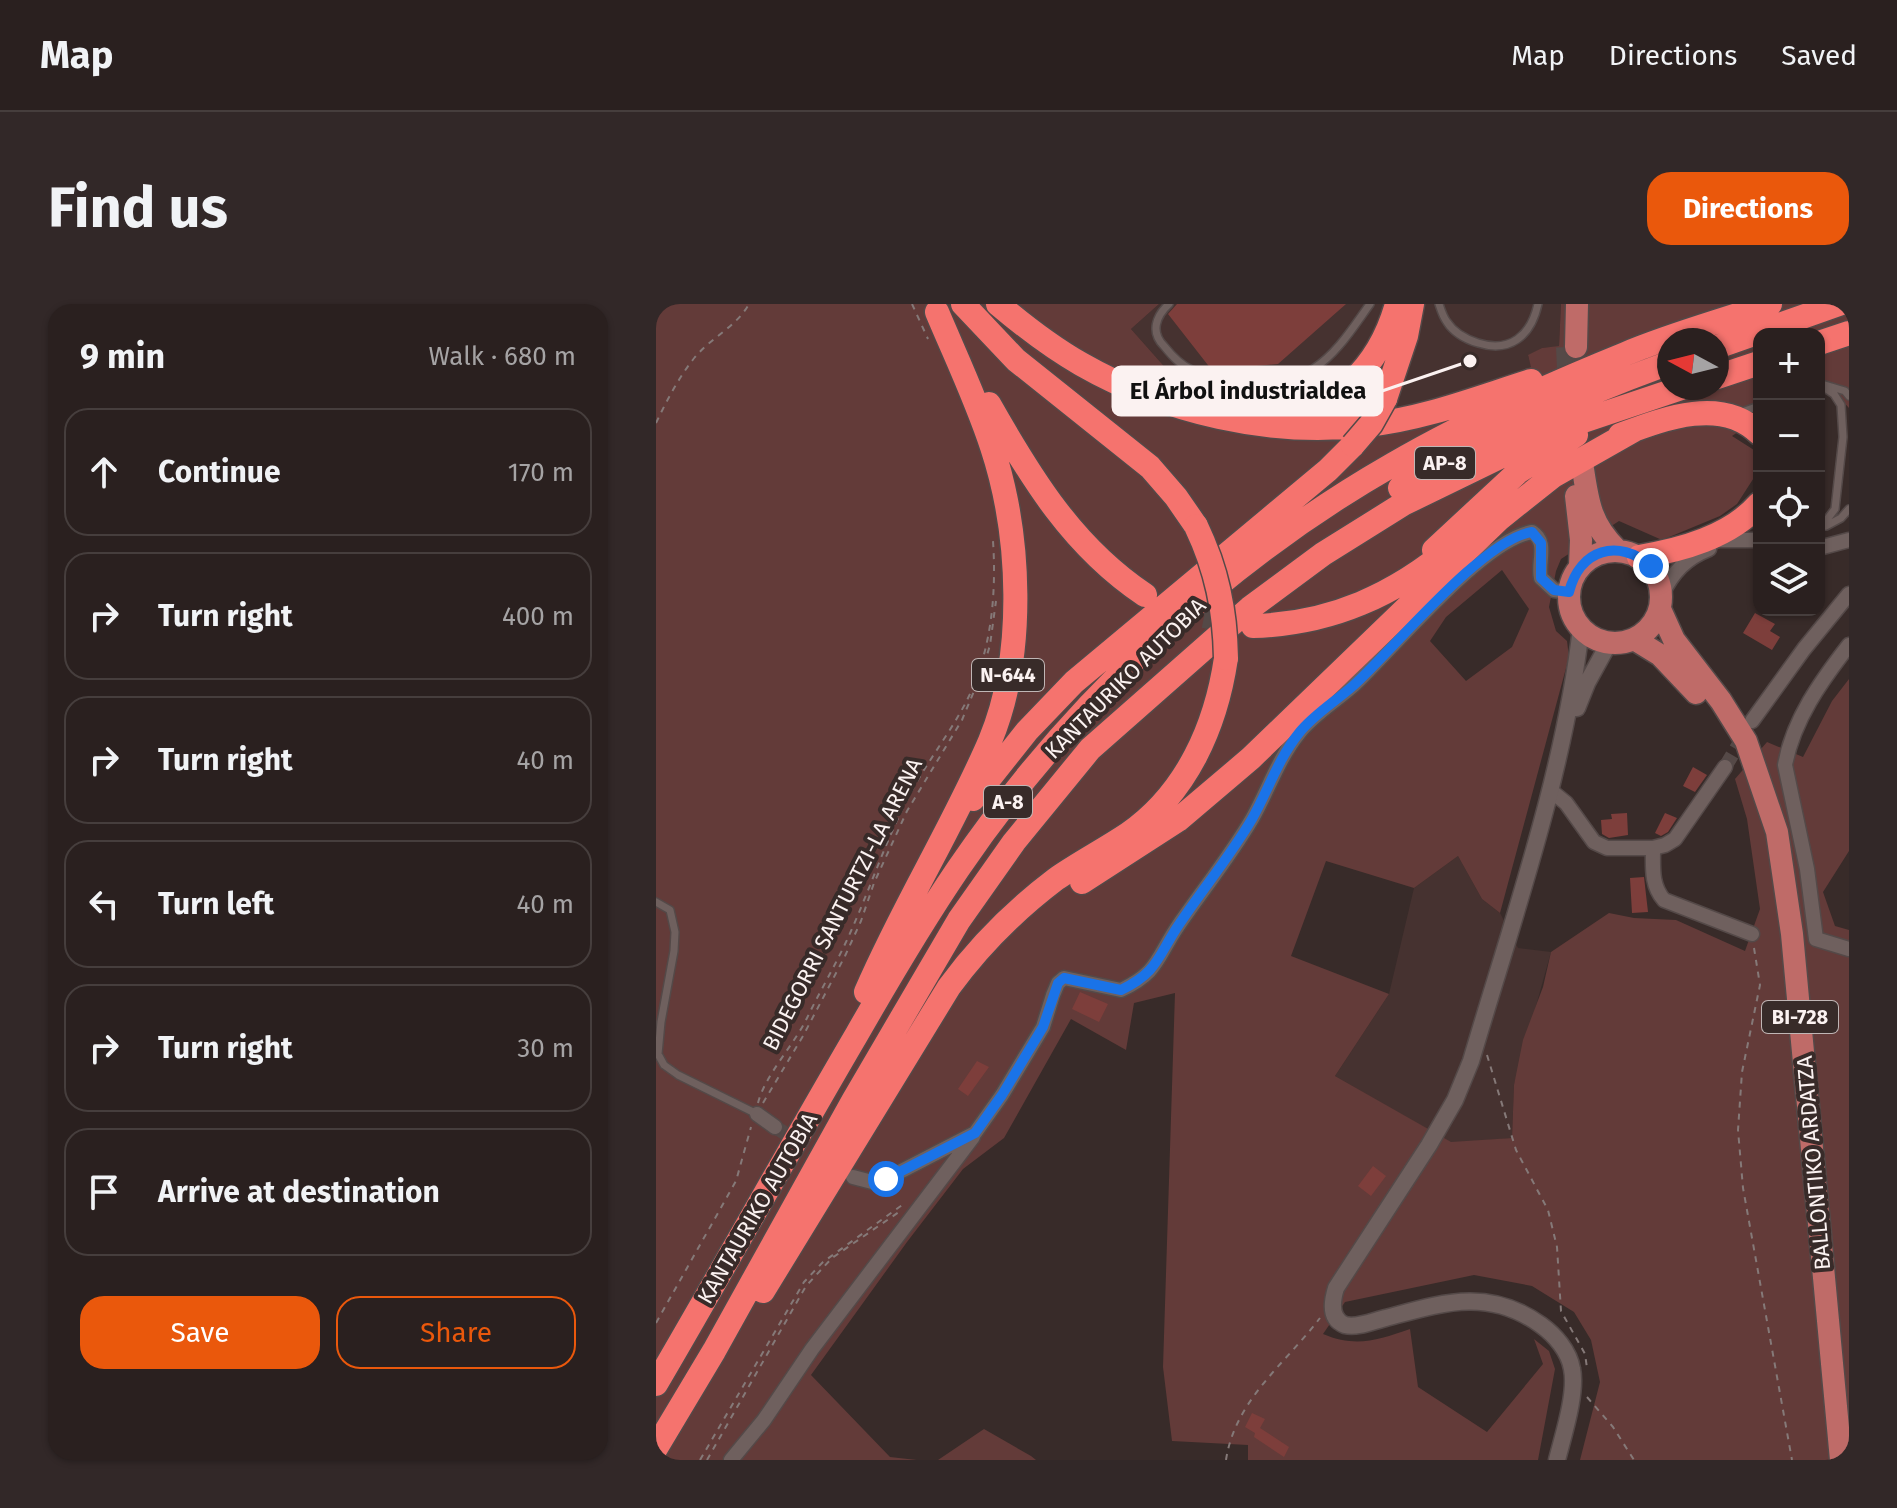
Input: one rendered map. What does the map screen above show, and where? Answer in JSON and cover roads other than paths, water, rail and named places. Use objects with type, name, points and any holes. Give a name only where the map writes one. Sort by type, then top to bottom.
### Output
[{"type":"highway","points":[[714,1351],[739,1329],[949,987],[982,946],[1018,909],[1058,878],[1130,832],[1157,809],[1181,780],[1207,734],[1222,687],[1226,658],[1225,616],[1218,580],[1196,526],[1150,467],[1016,360],[963,304]]},
{"type":"highway","points":[[998,304],[1040,338],[1117,383],[1166,402],[1277,427],[1366,426],[1401,420],[1622,355]]},
{"type":"highway","points":[[1235,418],[1277,416],[1310,408],[1348,387],[1380,349],[1397,304]]},
{"type":"highway","points":[[826,1086],[875,970],[938,847],[1027,731],[1074,682],[1328,470],[1353,445],[1371,424],[1385,399],[1403,348],[1412,304]]},
{"type":"highway","name":"KANTAURIKO AUTOBIA","points":[[656,1384],[826,1086],[935,904],[990,825],[1078,718],[1223,582],[1299,525],[1391,466],[1475,421],[1622,355],[1770,304]]},
{"type":"highway","points":[[1729,343],[1839,304]]},
{"type":"highway","points":[[924,306],[1059,515],[1098,560],[1145,595]]},
{"type":"highway","name":"N-644","points":[[924,306],[993,448],[1012,539],[1015,584],[1014,631],[1000,714],[991,739],[938,847]]},
{"type":"highway","points":[[1825,341],[1849,333]]},
{"type":"highway","points":[[1729,373],[1753,365]]},
{"type":"highway","name":"AP-8","points":[[1090,749],[1146,684],[1193,638],[1319,540],[1403,486],[1487,440],[1657,367]]},
{"type":"highway","name":"KANTAURIKO AUTOBIA","points":[[656,1448],[959,920],[1014,842],[1090,749],[1228,627],[1346,539],[1403,504],[1494,458],[1553,431],[1657,396]]},
{"type":"highway","points":[[1400,582],[1518,472],[1622,407]]},
{"type":"highway","points":[[1253,626],[1295,623],[1356,607],[1447,551],[1516,492],[1550,468],[1604,441],[1634,430],[1707,413],[1734,416],[1753,429]]},
{"type":"highway","points":[[982,946],[1178,820],[1251,758],[1499,519],[1553,476],[1634,430]]},
{"type":"highway","points":[[1628,553],[1665,553],[1740,522],[1753,510]]},
{"type":"main road","points":[[1567,304],[1571,347],[1577,304]]},
{"type":"main road","name":"BI-728","points":[[1569,592],[1580,566],[1578,473],[1601,534],[1651,566],[1659,579],[1661,602]]},
{"type":"main road","points":[[1580,566],[1590,557],[1603,552],[1628,553]]},
{"type":"main road","points":[[1569,592],[1571,611],[1581,628],[1609,643],[1634,639],[1655,622],[1661,602]]},
{"type":"main road","name":"BALLONTIKO ARDATZA","points":[[1661,602],[1674,640],[1721,701],[1746,741],[1777,832],[1792,934],[1834,1459]]},
{"type":"main road","name":"BALLONTIKO ARDATZA","points":[[1634,639],[1678,671],[1709,710],[1733,748],[1754,802],[1763,836],[1777,936],[1834,1459]]},
{"type":"street","points":[[731,1460],[764,1420],[812,1349],[1002,1095],[1043,1027],[1058,983],[1064,978],[1121,990],[1151,972],[1177,928],[1236,844],[1299,732],[1355,684],[1449,589],[1509,541],[1532,532],[1541,543],[1541,578],[1554,590],[1569,592]]},
{"type":"street","points":[[1702,540],[1753,540]]},
{"type":"street","points":[[1661,602],[1670,578],[1684,562],[1732,540]]},
{"type":"street","points":[[1825,546],[1849,540]]},
{"type":"street","points":[[1752,721],[1849,594]]},
{"type":"street","points":[[1557,1460],[1572,1389],[1572,1369],[1565,1350],[1552,1333],[1518,1310],[1471,1299],[1439,1304],[1361,1325],[1345,1325],[1335,1316],[1332,1306],[1336,1288],[1455,1100],[1478,1036],[1550,790],[1575,681],[1581,628]]},
{"type":"street","points":[[1561,746],[1587,683],[1609,643]]},
{"type":"street","points":[[1849,645],[1799,719],[1785,765],[1807,869],[1816,939],[1849,949]]},
{"type":"street","points":[[1550,790],[1566,803],[1594,842],[1607,848],[1653,848],[1675,839],[1725,767]]},
{"type":"street","points":[[1653,848],[1653,878],[1656,891],[1664,900],[1752,934]]},
{"type":"street","points":[[761,1111],[775,1127]]},
{"type":"street","points":[[853,1177],[872,1182],[886,1179],[975,1133]]},
{"type":"lane","points":[[1169,304],[1160,313],[1155,325],[1158,341],[1179,363],[1217,377],[1260,380],[1292,377],[1312,370],[1331,355],[1370,304]]},
{"type":"lane","points":[[1439,304],[1446,322],[1463,339],[1503,347],[1517,341],[1529,328],[1538,304]]},
{"type":"lane","points":[[1825,385],[1845,391],[1849,396]]},
{"type":"lane","points":[[1825,387],[1841,405],[1843,437],[1835,509],[1825,522]]},
{"type":"lane","points":[[1734,416],[1753,408]]},
{"type":"lane","points":[[1825,527],[1841,518],[1849,509]]},
{"type":"lane","points":[[656,902],[670,910],[675,932],[658,1054],[664,1065],[678,1075],[761,1111]]},
{"type":"tunnel","points":[[1567,347],[1569,393]]},
{"type":"tunnel","points":[[1170,605],[1242,624]]},
{"type":"tunnel","points":[[1725,767],[1746,732]]},
{"type":"tunnel","points":[[775,1127],[826,1159]]},
{"type":"place","name":"El Árbol industrialdea","points":[[1470,361]]}]
